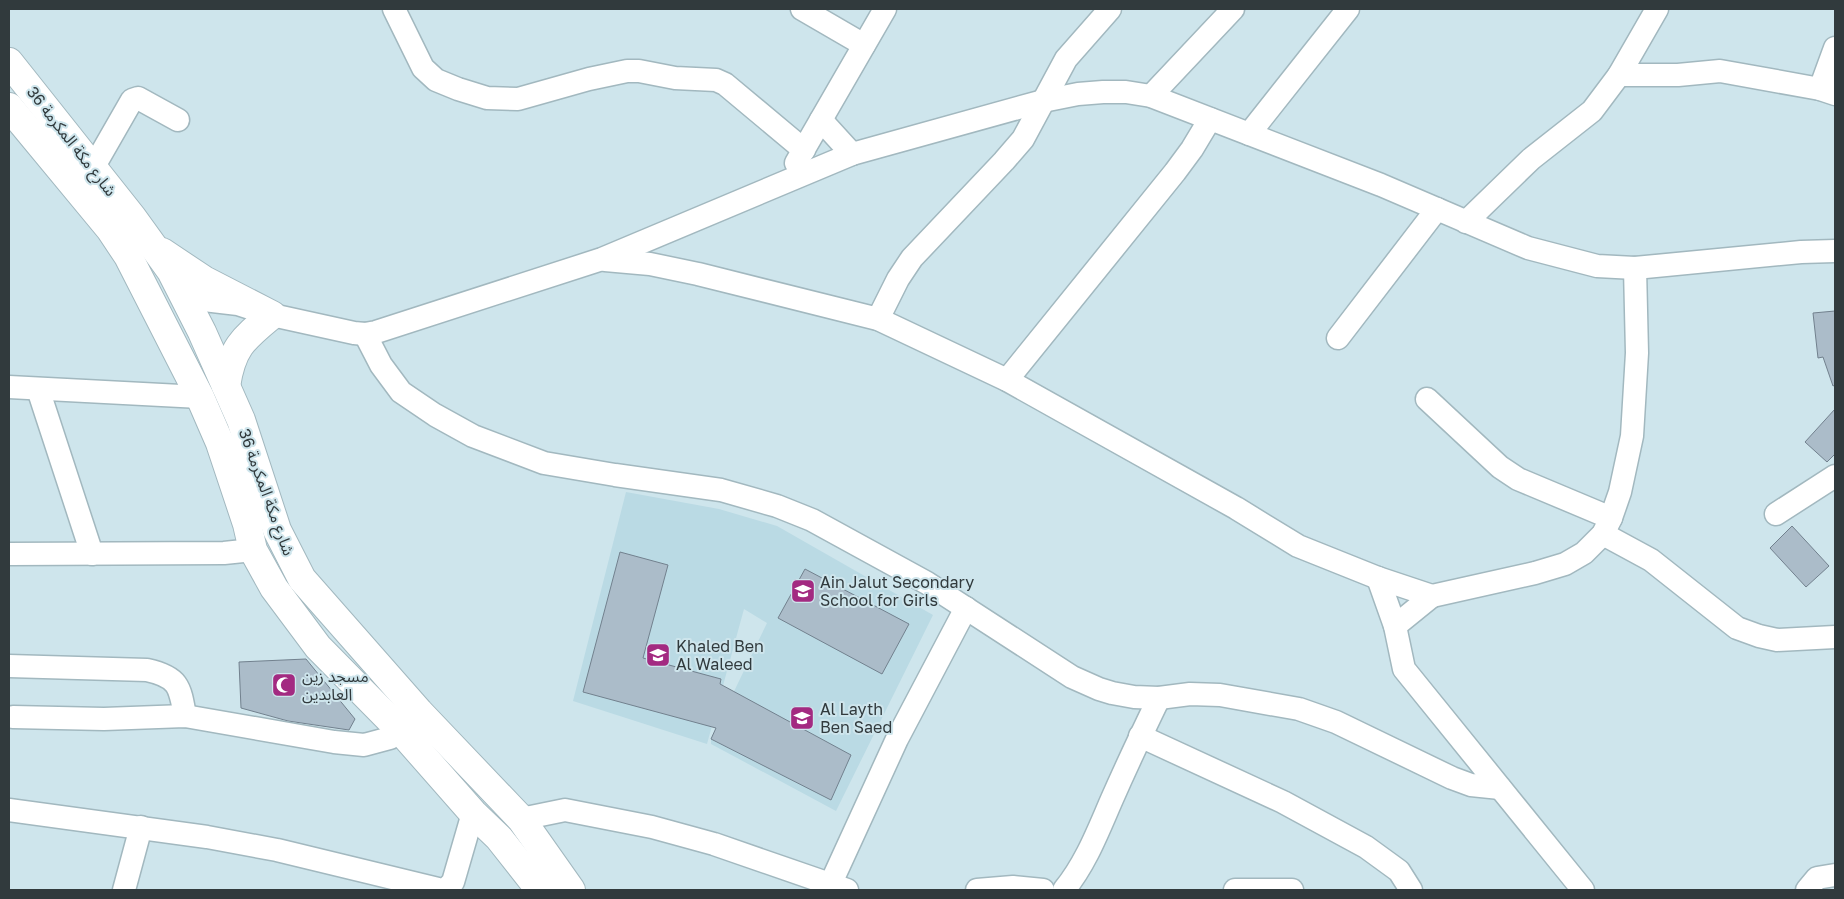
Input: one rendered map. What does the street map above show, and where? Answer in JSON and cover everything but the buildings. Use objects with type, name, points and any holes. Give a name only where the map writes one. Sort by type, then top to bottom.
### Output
[{"type":"main road","name":"شارع مكة المكرمة 36","points":[[9,62],[171,271],[241,420],[277,530],[302,579],[419,712],[520,820],[570,890]]},
{"type":"main road","name":"شارع مكة المكرمة 36","points":[[9,107],[110,229],[128,256],[200,397],[220,443],[253,550],[274,588],[318,647],[400,730],[473,813],[500,838],[540,890]]},
{"type":"main road","points":[[110,229],[118,230],[130,237],[165,289],[175,297],[187,302],[173,324],[171,341]]},
{"type":"main road","points":[[154,247],[204,280],[272,315],[245,336],[235,351],[229,368],[226,386]]},
{"type":"street","points":[[394,9],[423,68],[436,80],[458,89],[487,98],[518,99],[612,74],[639,71],[675,78],[716,80],[725,84],[804,150]]},
{"type":"street","points":[[802,9],[864,45]]},
{"type":"street","points":[[781,185],[804,150],[885,9]]},
{"type":"street","points":[[878,319],[898,279],[912,258],[1004,162],[1023,139],[1066,59],[1110,9]]},
{"type":"street","points":[[1151,96],[1233,9]]},
{"type":"street","points":[[1250,134],[1348,9]]},
{"type":"street","points":[[1466,222],[1531,159],[1592,111],[1619,75],[1657,9]]},
{"type":"street","points":[[1619,75],[1678,75],[1720,71],[1827,91],[1835,48]]},
{"type":"street","points":[[187,302],[204,300],[238,304],[272,315],[354,333],[376,332],[602,260],[852,154],[1043,101],[1078,94],[1102,92],[1126,92],[1151,96],[1437,209],[1528,248],[1597,266],[1635,268],[1801,252],[1835,251]]},
{"type":"street","points":[[93,168],[132,100],[138,98],[178,120]]},
{"type":"street","points":[[1007,380],[1175,172],[1192,149],[1210,118]]},
{"type":"street","points":[[821,120],[852,154]]},
{"type":"street","points":[[1338,338],[1437,209]]},
{"type":"street","points":[[602,260],[650,264],[698,274],[878,319],[1007,380],[1236,508],[1298,546],[1378,578],[1432,596]]},
{"type":"street","points":[[1395,626],[1432,596],[1535,573],[1565,564],[1584,553],[1607,526],[1620,492],[1632,436],[1637,352],[1635,268]]},
{"type":"street","points":[[365,334],[382,365],[401,392],[435,415],[473,436],[544,463],[722,490],[777,506],[812,520],[927,583],[1072,677],[1112,693],[1134,697],[1160,698],[1190,694],[1220,695],[1298,709],[1336,722],[1452,778],[1470,785],[1500,788]]},
{"type":"street","points":[[9,387],[200,397]]},
{"type":"street","points":[[38,389],[92,554]]},
{"type":"street","points":[[1427,399],[1500,467],[1518,479],[1607,526],[1737,628],[1758,636],[1777,640],[1835,637]]},
{"type":"street","points":[[1776,514],[1835,476]]},
{"type":"street","points":[[9,554],[224,553],[253,550]]},
{"type":"street","points":[[1378,578],[1395,626],[1404,669],[1583,890]]},
{"type":"street","points":[[520,820],[565,810],[652,827],[714,844],[839,887],[897,739],[966,608]]},
{"type":"street","points":[[9,666],[147,670],[162,673],[174,680],[181,696],[185,716]]},
{"type":"street","points":[[1064,890],[1077,874],[1090,848],[1140,736],[1160,698]]},
{"type":"street","points":[[13,717],[104,719],[185,716],[334,742],[364,745],[390,738],[400,730]]},
{"type":"street","points":[[1140,736],[1283,802],[1366,847],[1399,871],[1411,890]]},
{"type":"street","points":[[9,810],[207,837],[277,850],[442,890],[453,882],[473,813]]},
{"type":"street","points":[[124,890],[141,827]]},
{"type":"street","points":[[1807,890],[1817,878],[1835,875]]},
{"type":"street","points":[[977,890],[1013,887],[1043,890]]},
{"type":"street","points":[[1235,890],[1292,890]]},
{"type":"shaded area","points":[[626,492],[719,509],[777,526],[933,615],[836,811],[711,744],[711,739],[767,623],[744,609],[707,744],[573,701]]},
{"type":"place","name":"Ain Jalut Secondary School for Girls","points":[[803,591]]},
{"type":"place","name":"Khaled Ben Al Waleed","points":[[658,655]]},
{"type":"place","name":"مسجد زين العابدين","points":[[284,685]]},
{"type":"place","name":"Al Layth Ben Saed","points":[[802,718]]}]
